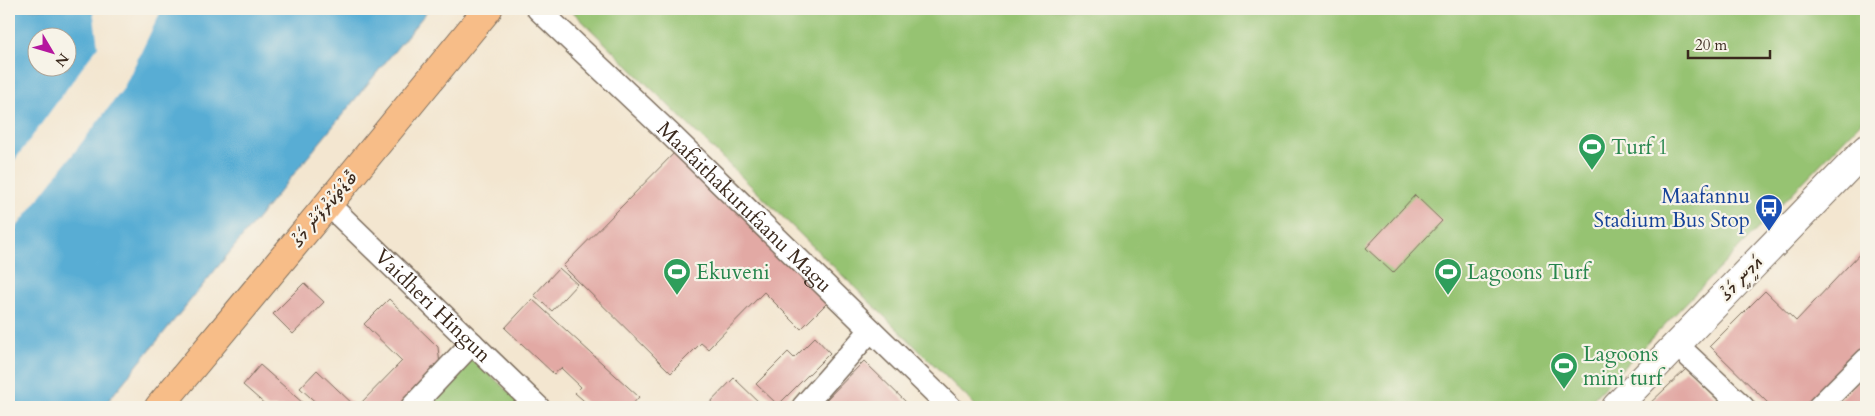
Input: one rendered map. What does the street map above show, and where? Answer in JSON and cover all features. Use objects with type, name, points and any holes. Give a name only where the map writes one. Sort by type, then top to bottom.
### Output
[{"type":"main road","name":"ބޮޑުތަކުރުފާނު މަގު","points":[[159,407],[488,9]]},
{"type":"street","name":"Maafaithakurufaanu Magu","points":[[538,9],[950,407]]},
{"type":"street","name":"އަމީނީ މަގު","points":[[1616,407],[1866,149]]},
{"type":"street","name":"Vaidheri Hingun","points":[[328,204],[538,407]]},
{"type":"street","points":[[803,407],[871,330]]},
{"type":"street","points":[[412,407],[472,343]]},
{"type":"street","points":[[1677,345],[1743,407]]},
{"type":"street","points":[[1819,407],[1866,360]]},
{"type":"green space","points":[[570,9],[1866,9],[1866,117],[1585,407],[977,407]]},
{"type":"green space","points":[[472,357],[524,407],[425,407]]},
{"type":"water","points":[[9,9],[429,9],[103,407],[9,407]]},
{"type":"pier","points":[[93,9],[160,9],[161,11],[123,89],[9,237],[9,168],[75,78],[78,78],[78,73],[98,46]]},
{"type":"building","points":[[681,146],[833,297],[801,329],[764,292],[708,349],[701,343],[671,373],[563,266]]},
{"type":"building","points":[[1415,195],[1442,221],[1393,273],[1366,248]]},
{"type":"building","points":[[1866,247],[1866,351],[1809,407],[1772,407],[1710,346],[1765,291],[1796,321]]},
{"type":"building","points":[[559,268],[577,284],[552,311],[534,295]]},
{"type":"building","points":[[304,283],[324,302],[293,334],[273,314]]},
{"type":"building","points":[[389,299],[438,347],[440,365],[398,407],[357,407],[402,361],[364,324]]},
{"type":"building","points":[[532,299],[639,397],[630,407],[591,407],[575,393],[581,387],[561,368],[554,374],[505,328]]},
{"type":"building","points":[[815,337],[830,353],[778,405],[756,384],[788,352],[794,358]]},
{"type":"building","points":[[864,361],[911,407],[819,407]]},
{"type":"building","points":[[260,365],[304,404],[302,407],[268,407],[243,385]]},
{"type":"building","points":[[1686,369],[1725,407],[1646,407]]},
{"type":"building","points":[[317,370],[356,407],[321,407],[300,388]]},
{"type":"building","points":[[1866,373],[1866,407],[1833,407]]},
{"type":"building","points":[[734,378],[764,407],[706,407]]},
{"type":"place","name":"Turf 1","points":[[1592,171]]},
{"type":"place","name":"Maafannu Stadium Bus Stop","points":[[1769,232]]},
{"type":"place","name":"Ekuveni","points":[[677,296]]},
{"type":"place","name":"Lagoons Turf","points":[[1448,296]]},
{"type":"place","name":"Lagoons mini turf","points":[[1564,390]]}]
